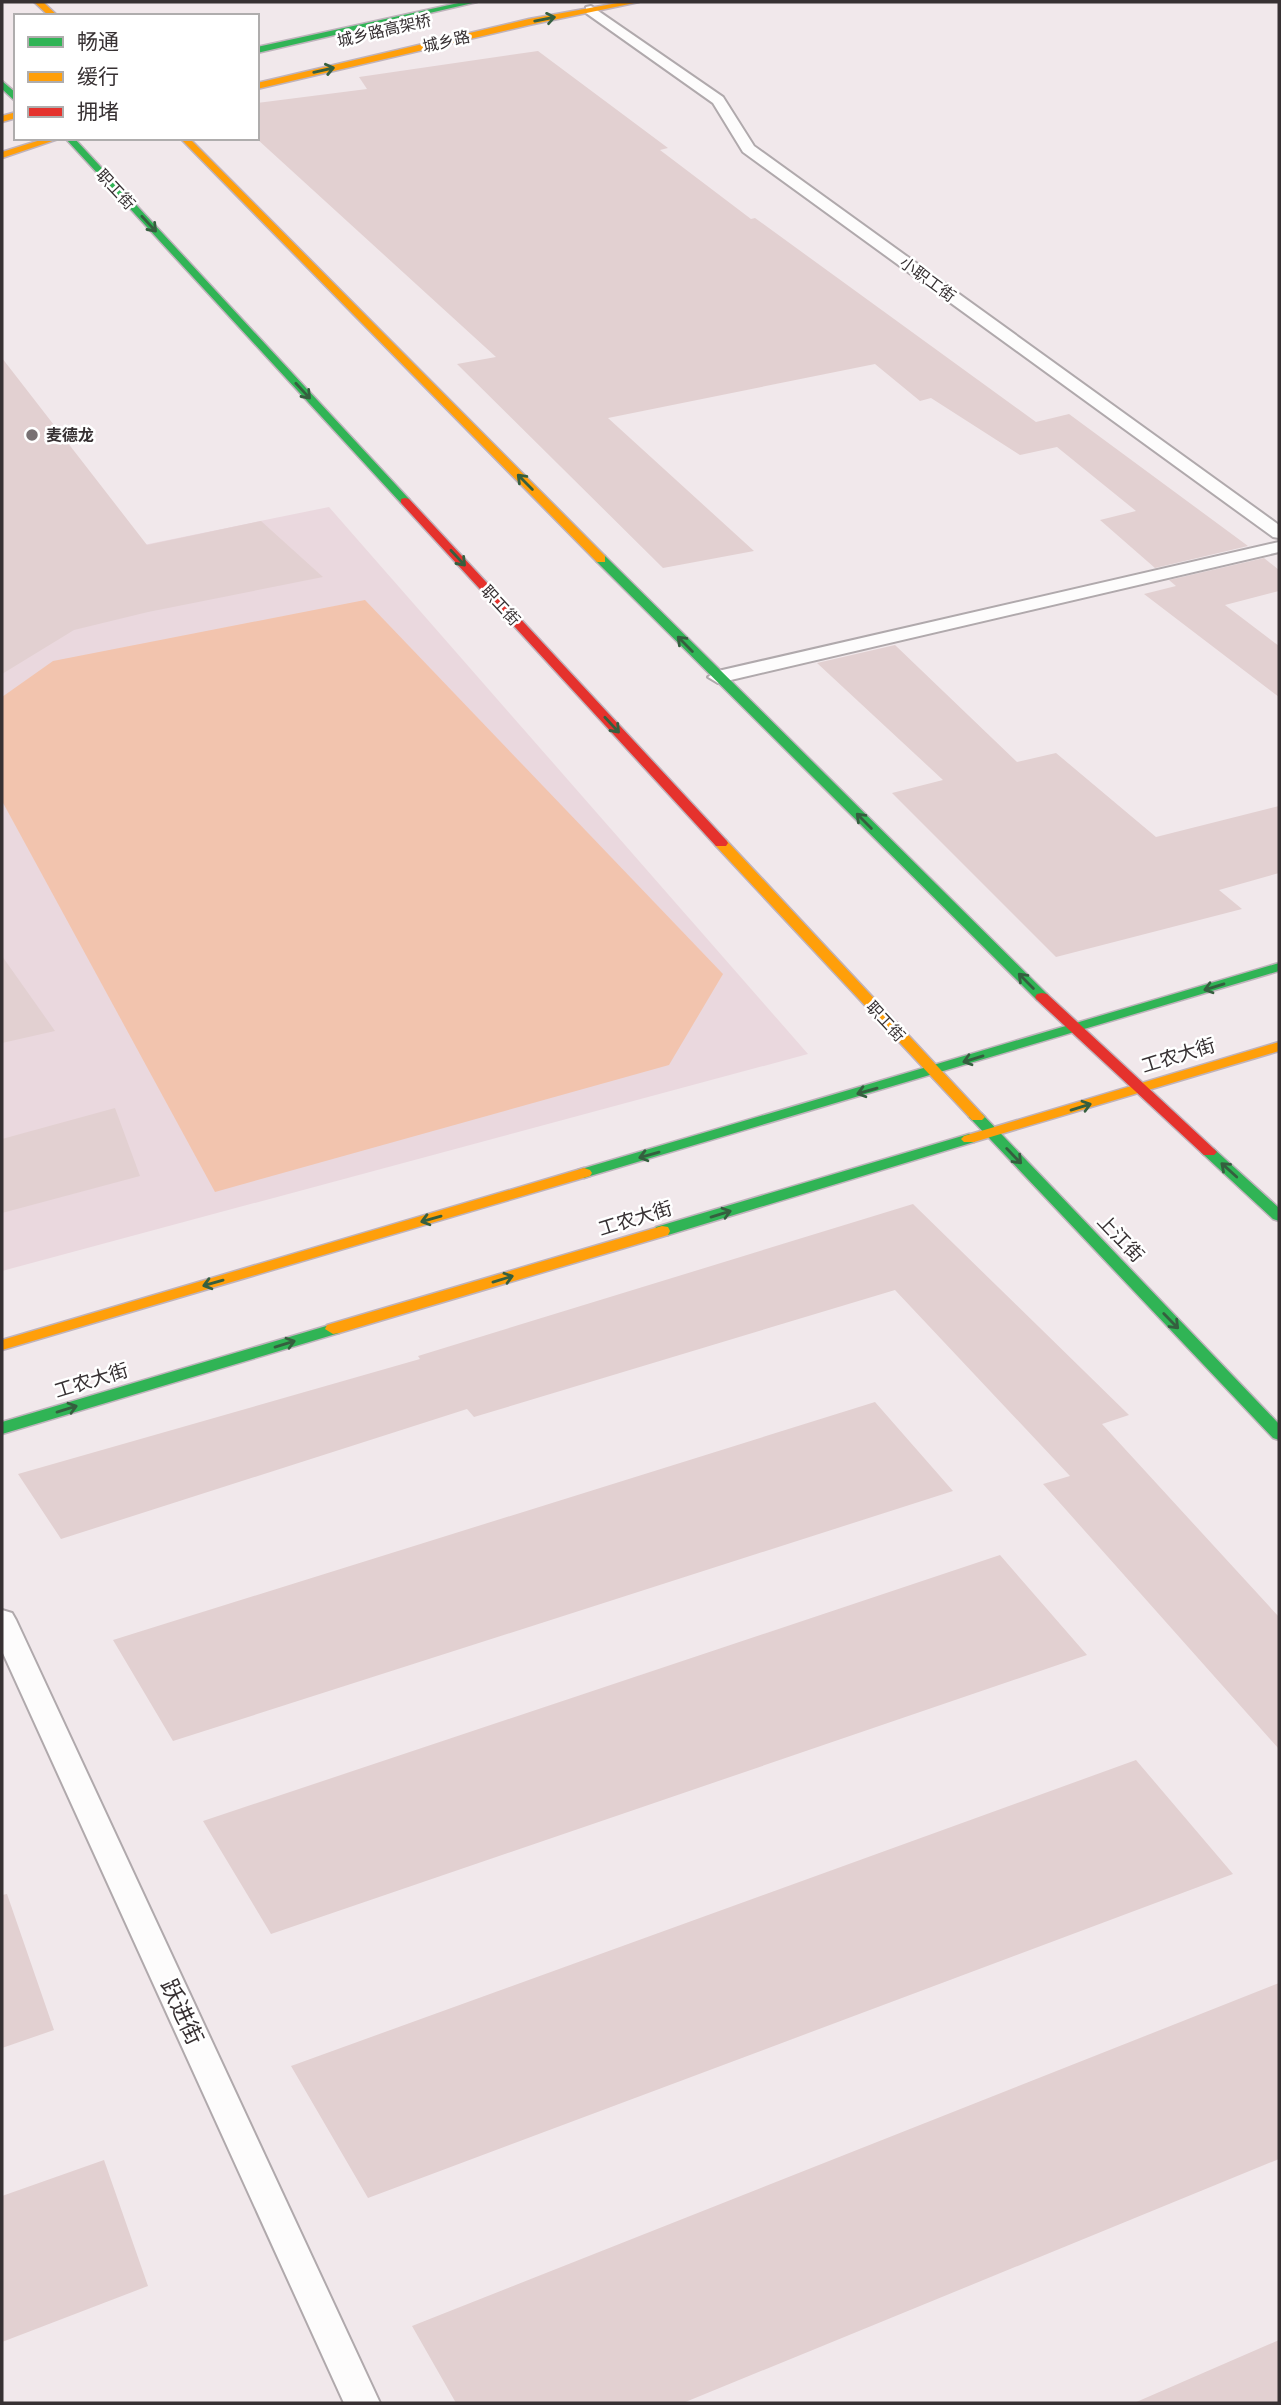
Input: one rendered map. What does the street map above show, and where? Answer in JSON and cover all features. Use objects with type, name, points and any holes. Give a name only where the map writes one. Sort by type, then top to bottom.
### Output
[{"type":"main road","points":[[38,2],[52,14]]},
{"type":"main road","points":[[259,37],[410,2]]},
{"type":"main road","name":"城乡路","points":[[259,86],[529,22],[635,2]]},
{"type":"main road","name":"城乡路高架桥","points":[[259,50],[479,4]]},
{"type":"main road","name":"城乡路高架桥","points":[[259,59],[479,4]]},
{"type":"main road","points":[[2,84],[14,98]]},
{"type":"main road","points":[[2,155],[51,140]]},
{"type":"main road","name":"职工街","points":[[71,140],[933,1071]]},
{"type":"main road","points":[[186,140],[718,677],[1074,1029],[1279,1216]]},
{"type":"main road","points":[[2,1345],[1279,967]]},
{"type":"main road","name":"工农大街","points":[[2,1429],[1279,1046]]},
{"type":"main road","name":"上江街","points":[[933,1071],[1279,1434]]},
{"type":"lane","name":"小职工街","points":[[591,10],[718,100],[748,149],[1279,533]]},
{"type":"lane","points":[[718,677],[1279,547]]},
{"type":"lane","name":"跃进街","points":[[2,1620],[362,2403]]},
{"type":"shaded area","points":[[329,507],[808,1054],[2,1271],[2,574]]},
{"type":"shaded area","points":[[365,600],[723,974],[669,1065],[215,1192],[2,801],[2,697],[53,661]]},
{"type":"building","points":[[538,51],[668,148],[660,150],[751,219],[755,218],[1036,422],[1069,414],[1248,546],[1155,568],[1100,520],[1136,511],[1057,447],[1020,455],[931,398],[920,401],[875,364],[608,418],[754,551],[663,568],[457,364],[496,357],[258,140],[259,103],[367,89],[359,77]]},
{"type":"building","points":[[2,358],[147,545],[261,521],[323,577],[148,612],[74,630],[2,674]]},
{"type":"building","points":[[1264,558],[1279,570],[1279,591],[1225,605],[1279,646],[1279,697],[1144,594],[1176,586],[1169,580]]},
{"type":"building","points":[[895,645],[1017,762],[1056,753],[1156,837],[1279,806],[1279,873],[1219,890],[1242,909],[1056,957],[892,793],[943,780],[817,663]]},
{"type":"building","points":[[2,956],[55,1031],[2,1043]]},
{"type":"building","points":[[115,1108],[140,1176],[2,1213],[2,1139]]},
{"type":"building","points":[[913,1204],[1129,1415],[1102,1424],[1279,1617],[1279,1749],[1043,1484],[1070,1476],[895,1290],[474,1417],[467,1409],[61,1539],[18,1474],[420,1359],[418,1356]]},
{"type":"building","points":[[875,1402],[953,1491],[173,1741],[113,1640]]},
{"type":"building","points":[[1000,1555],[1087,1655],[271,1934],[203,1821]]},
{"type":"building","points":[[1136,1760],[1233,1874],[368,2198],[291,2066]]},
{"type":"building","points":[[7,1894],[54,2030],[2,2048],[2,1895]]},
{"type":"building","points":[[1279,1983],[1279,2159],[683,2403],[456,2403],[412,2326]]},
{"type":"building","points":[[104,2160],[148,2286],[2,2342],[2,2196]]},
{"type":"building","points":[[1279,2340],[1279,2403],[1134,2403]]},
{"type":"traffic: fast","points":[[259,50],[473,2]]},
{"type":"traffic: fast","points":[[2,84],[14,97]]},
{"type":"traffic: fast","points":[[71,140],[405,501]]},
{"type":"traffic: fast","points":[[601,559],[1042,997]]},
{"type":"traffic: fast","points":[[584,1173],[1279,967]]},
{"type":"traffic: fast","points":[[977,1117],[1279,1434]]},
{"type":"traffic: fast","points":[[662,1231],[969,1139]]},
{"type":"traffic: fast","points":[[1209,1152],[1279,1216]]},
{"type":"traffic: fast","points":[[2,1428],[333,1329]]},
{"type":"traffic: slow","points":[[38,2],[52,14]]},
{"type":"traffic: slow","points":[[259,86],[529,22],[635,2]]},
{"type":"traffic: slow","points":[[2,119],[14,116]]},
{"type":"traffic: slow","points":[[2,155],[51,140]]},
{"type":"traffic: slow","points":[[186,140],[601,559]]},
{"type":"traffic: slow","points":[[721,843],[977,1117]]},
{"type":"traffic: slow","points":[[969,1139],[1279,1046]]},
{"type":"traffic: slow","points":[[2,1345],[584,1173]]},
{"type":"traffic: slow","points":[[333,1329],[662,1231]]},
{"type":"traffic: jam","points":[[405,501],[721,843]]},
{"type":"traffic: jam","points":[[1042,997],[1209,1152]]},
{"type":"place","name":"麦德龙","points":[[32,435]]}]
